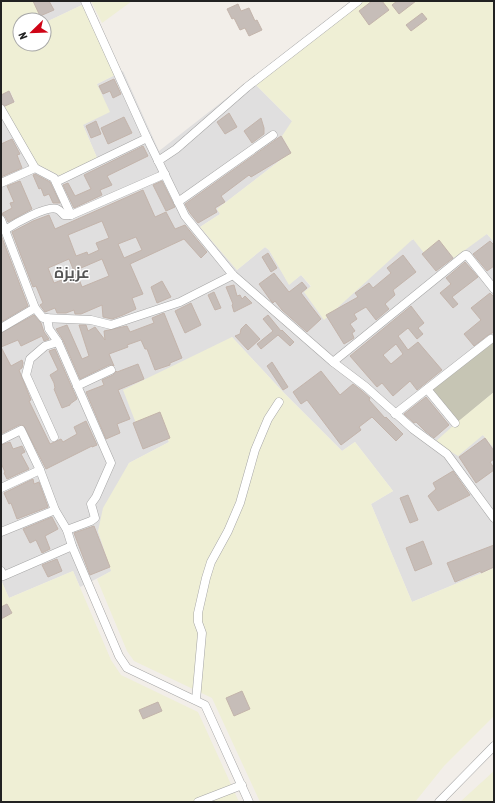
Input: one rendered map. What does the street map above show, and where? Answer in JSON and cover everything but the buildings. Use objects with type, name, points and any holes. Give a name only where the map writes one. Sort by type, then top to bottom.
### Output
[{"type":"street","points":[[85,1],[147,138],[185,216],[233,275],[333,362],[366,387],[395,414],[447,454],[494,518]]},
{"type":"street","points":[[158,161],[176,149],[247,87],[358,1]]},
{"type":"street","points":[[1,109],[35,168],[54,178],[71,215]]},
{"type":"street","points":[[178,202],[273,135]]},
{"type":"street","points":[[56,182],[147,138]]},
{"type":"street","points":[[1,183],[35,168]]},
{"type":"street","points":[[5,230],[22,220],[50,208],[58,209],[64,215],[71,215],[165,174]]},
{"type":"street","points":[[1,220],[35,308],[43,318],[91,320],[111,325],[180,302],[233,275]]},
{"type":"street","points":[[333,362],[465,255],[467,255],[494,289]]},
{"type":"street","points":[[1,328],[35,308]]},
{"type":"street","points":[[47,318],[49,329],[58,342],[111,463],[92,504],[95,518],[67,530]]},
{"type":"street","points":[[395,414],[491,339]]},
{"type":"street","points":[[54,437],[26,375],[30,359],[45,346],[58,342]]},
{"type":"street","points":[[77,386],[111,370]]},
{"type":"street","points":[[427,390],[455,423]]},
{"type":"street","points":[[196,700],[202,633],[198,622],[198,613],[206,578],[211,562],[228,531],[240,502],[255,450],[268,419],[279,402]]},
{"type":"street","points":[[1,440],[20,430],[40,470],[55,510],[67,530],[72,546],[119,656],[127,668],[205,705],[249,802]]},
{"type":"street","points":[[1,488],[40,470]]},
{"type":"street","points":[[1,532],[55,510]]},
{"type":"street","points":[[1,572],[3,576],[72,546]]},
{"type":"street","points":[[439,802],[494,746]]},
{"type":"street","points":[[198,802],[242,785]]},
{"type":"shaded area","points":[[33,1],[82,1],[82,5],[52,19],[52,12],[38,12]]},
{"type":"shaded area","points":[[123,71],[159,151],[246,83],[254,83],[292,121],[291,152],[217,209],[220,214],[200,227],[237,270],[265,247],[269,250],[289,284],[301,275],[311,287],[414,239],[439,240],[487,234],[494,242],[494,392],[457,423],[483,435],[494,448],[494,568],[412,602],[371,504],[393,491],[355,442],[342,451],[283,392],[232,337],[158,417],[169,442],[129,463],[98,531],[112,571],[80,587],[73,571],[9,598],[1,580],[1,95],[10,91],[15,102],[2,107],[98,160],[83,125],[97,84]]},
{"type":"shaded area","points":[[494,340],[494,392],[457,423],[431,390]]},
{"type":"green space","points":[[1,1],[33,1],[38,12],[12,12],[12,52],[52,52],[52,19],[82,5],[115,75],[97,84],[110,112],[83,125],[98,160],[62,177],[33,162],[2,107],[15,102],[10,91],[1,95]]},
{"type":"green space","points":[[91,1],[132,1],[102,23]]},
{"type":"green space","points":[[362,1],[494,1],[494,242],[487,234],[454,258],[439,241],[424,253],[413,239],[324,320],[304,292],[311,286],[301,275],[289,285],[269,250],[265,247],[237,270],[200,227],[220,214],[217,209],[291,152],[282,136],[292,121],[254,83]]},
{"type":"green space","points":[[232,337],[283,392],[342,451],[355,442],[393,491],[371,504],[412,602],[494,568],[494,716],[444,766],[415,802],[260,802],[212,698],[134,661],[127,651],[97,579],[111,571],[98,531],[103,508],[129,463],[169,442],[158,417],[137,426],[123,390]]},
{"type":"green space","points":[[494,392],[494,448],[483,435],[458,456],[435,442],[455,424]]},
{"type":"green space","points":[[73,571],[111,660],[121,675],[198,712],[239,802],[1,802],[1,580],[9,598]]},
{"type":"green space","points":[[494,771],[494,802],[460,802]]},
{"type":"district","name":"عزيزة","points":[[72,273]]}]
